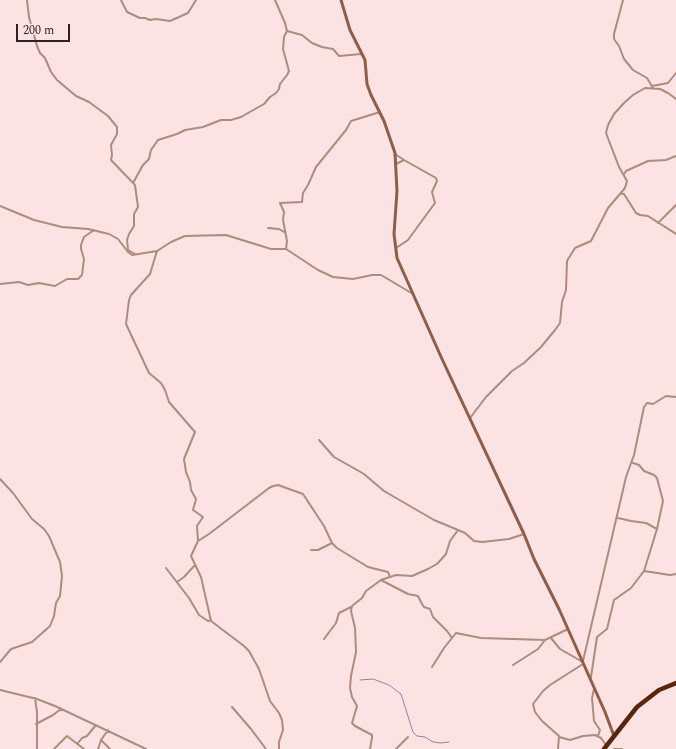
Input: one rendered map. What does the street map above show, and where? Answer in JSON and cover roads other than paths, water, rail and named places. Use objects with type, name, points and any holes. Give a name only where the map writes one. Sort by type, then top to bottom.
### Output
[{"type":"highway","points":[[605,748],[637,707],[651,695],[674,685]]},
{"type":"street","points":[[28,0],[29,17],[37,46],[40,53],[45,58],[50,72],[59,82],[76,96],[90,103],[108,116],[116,126],[117,134],[111,145],[111,161],[134,183],[138,206],[134,214],[134,226],[128,236],[128,250],[136,255]]},
{"type":"street","points":[[120,0],[126,12],[140,18],[170,21],[188,13],[196,0]]},
{"type":"street","points":[[134,183],[143,165],[149,159],[151,150],[158,140],[185,130],[203,127],[221,120],[231,120],[241,117],[264,104],[276,93],[289,71],[283,49],[284,37],[287,31],[275,0]]},
{"type":"street","points":[[341,0],[349,26],[365,61],[371,95],[381,112],[395,153],[396,200],[394,234],[398,258],[413,294],[568,629],[605,712],[614,736]]},
{"type":"street","points":[[623,0],[614,39],[633,70],[646,77],[652,87],[664,90],[676,99]]},
{"type":"street","points":[[287,31],[302,35],[312,44],[322,48],[333,48],[339,56],[362,53]]},
{"type":"street","points":[[470,418],[489,394],[512,371],[524,363],[541,347],[560,323],[566,290],[567,261],[575,248],[591,241],[606,210],[612,201],[621,194],[627,184],[606,133],[612,117],[624,103],[642,89],[668,83],[676,73]]},
{"type":"street","points":[[286,249],[287,241],[282,219],[284,212],[280,203],[302,202],[303,192],[308,185],[316,167],[351,121],[381,112]]},
{"type":"street","points":[[395,153],[404,160],[436,178],[437,181],[432,192],[435,203],[408,240],[396,248]]},
{"type":"street","points":[[624,174],[626,171],[648,161],[666,160],[676,156]]},
{"type":"street","points":[[396,164],[404,160]]},
{"type":"street","points":[[621,194],[624,194],[637,214],[648,216],[676,234]]},
{"type":"street","points":[[658,223],[676,205]]},
{"type":"street","points":[[0,206],[34,220],[62,227],[94,230],[112,235],[122,243],[129,253],[136,255],[157,251],[180,238],[196,235],[226,235],[271,250],[286,249],[318,270],[333,277],[353,279],[372,275],[381,275],[413,294]]},
{"type":"street","points":[[268,228],[279,229],[284,232]]},
{"type":"street","points":[[0,284],[19,282],[28,285],[39,283],[55,286],[67,279],[78,279],[82,275],[84,259],[81,245],[84,237],[94,230]]},
{"type":"street","points":[[157,251],[150,274],[130,297],[126,324],[150,373],[164,388],[168,402],[195,432],[184,459],[191,490],[196,499],[194,510],[202,517],[196,528],[198,541]]},
{"type":"street","points":[[605,748],[604,740],[598,736],[592,735],[568,740],[559,737],[534,712],[534,704],[543,691],[553,682],[582,663],[618,518],[626,477],[632,463],[643,409],[648,402],[654,404],[666,396],[676,397]]},
{"type":"street","points":[[319,440],[334,457],[364,474],[384,491],[434,520],[464,533],[474,540],[482,542],[509,539],[524,534]]},
{"type":"street","points":[[590,680],[597,637],[607,629],[614,600],[631,588],[644,571],[657,529],[663,501],[657,478],[654,475],[644,471],[639,465],[632,463]]},
{"type":"street","points":[[0,479],[13,493],[32,519],[44,529],[49,536],[60,562],[62,576],[60,596],[56,603],[54,616],[50,626],[30,643],[11,649],[0,662]]},
{"type":"street","points":[[211,620],[201,578],[191,555],[198,541],[275,485],[303,494],[324,526],[332,543],[368,567],[388,572],[390,577]]},
{"type":"street","points":[[618,518],[646,523],[657,529]]},
{"type":"street","points":[[324,639],[336,623],[339,613],[351,608],[363,597],[366,591],[381,580],[401,574],[412,576],[428,570],[437,564],[446,554],[450,541],[458,530]]},
{"type":"street","points":[[311,550],[318,550],[332,543]]},
{"type":"street","points":[[177,582],[184,577],[195,564]]},
{"type":"street","points":[[166,568],[192,601],[199,615],[211,620],[249,651],[259,669],[270,701],[282,720],[283,730],[279,742],[279,749]]},
{"type":"street","points":[[644,571],[670,575],[676,574]]},
{"type":"street","points":[[381,580],[408,594],[418,596],[422,604],[430,609],[433,617],[452,638]]},
{"type":"street","points":[[351,608],[355,628],[356,652],[350,688],[352,697],[357,706],[352,723],[372,735],[370,749]]},
{"type":"street","points":[[432,667],[444,648],[458,633],[481,638],[545,640],[568,629]]},
{"type":"street","points":[[551,638],[560,649],[582,663]]},
{"type":"street","points":[[513,665],[538,649],[545,640]]},
{"type":"street","points":[[594,689],[592,698],[594,721],[600,730],[598,736]]},
{"type":"street","points":[[0,690],[35,698],[108,730],[146,749]]},
{"type":"street","points":[[35,698],[37,712],[37,749]]},
{"type":"street","points":[[232,707],[266,749]]},
{"type":"street","points":[[36,724],[61,709]]},
{"type":"street","points":[[78,743],[82,738],[87,736],[96,725]]},
{"type":"street","points":[[98,749],[101,740],[108,730]]},
{"type":"street","points":[[54,749],[67,736],[84,749]]},
{"type":"street","points":[[396,749],[408,737]]},
{"type":"street","points":[[558,749],[559,737]]},
{"type":"street","points":[[101,740],[110,749]]},
{"type":"street","points":[[614,749],[622,749]]},
{"type":"waterway","points":[[360,680],[373,679],[389,685],[401,694],[413,732],[417,736],[425,737],[433,742],[449,742]]}]
